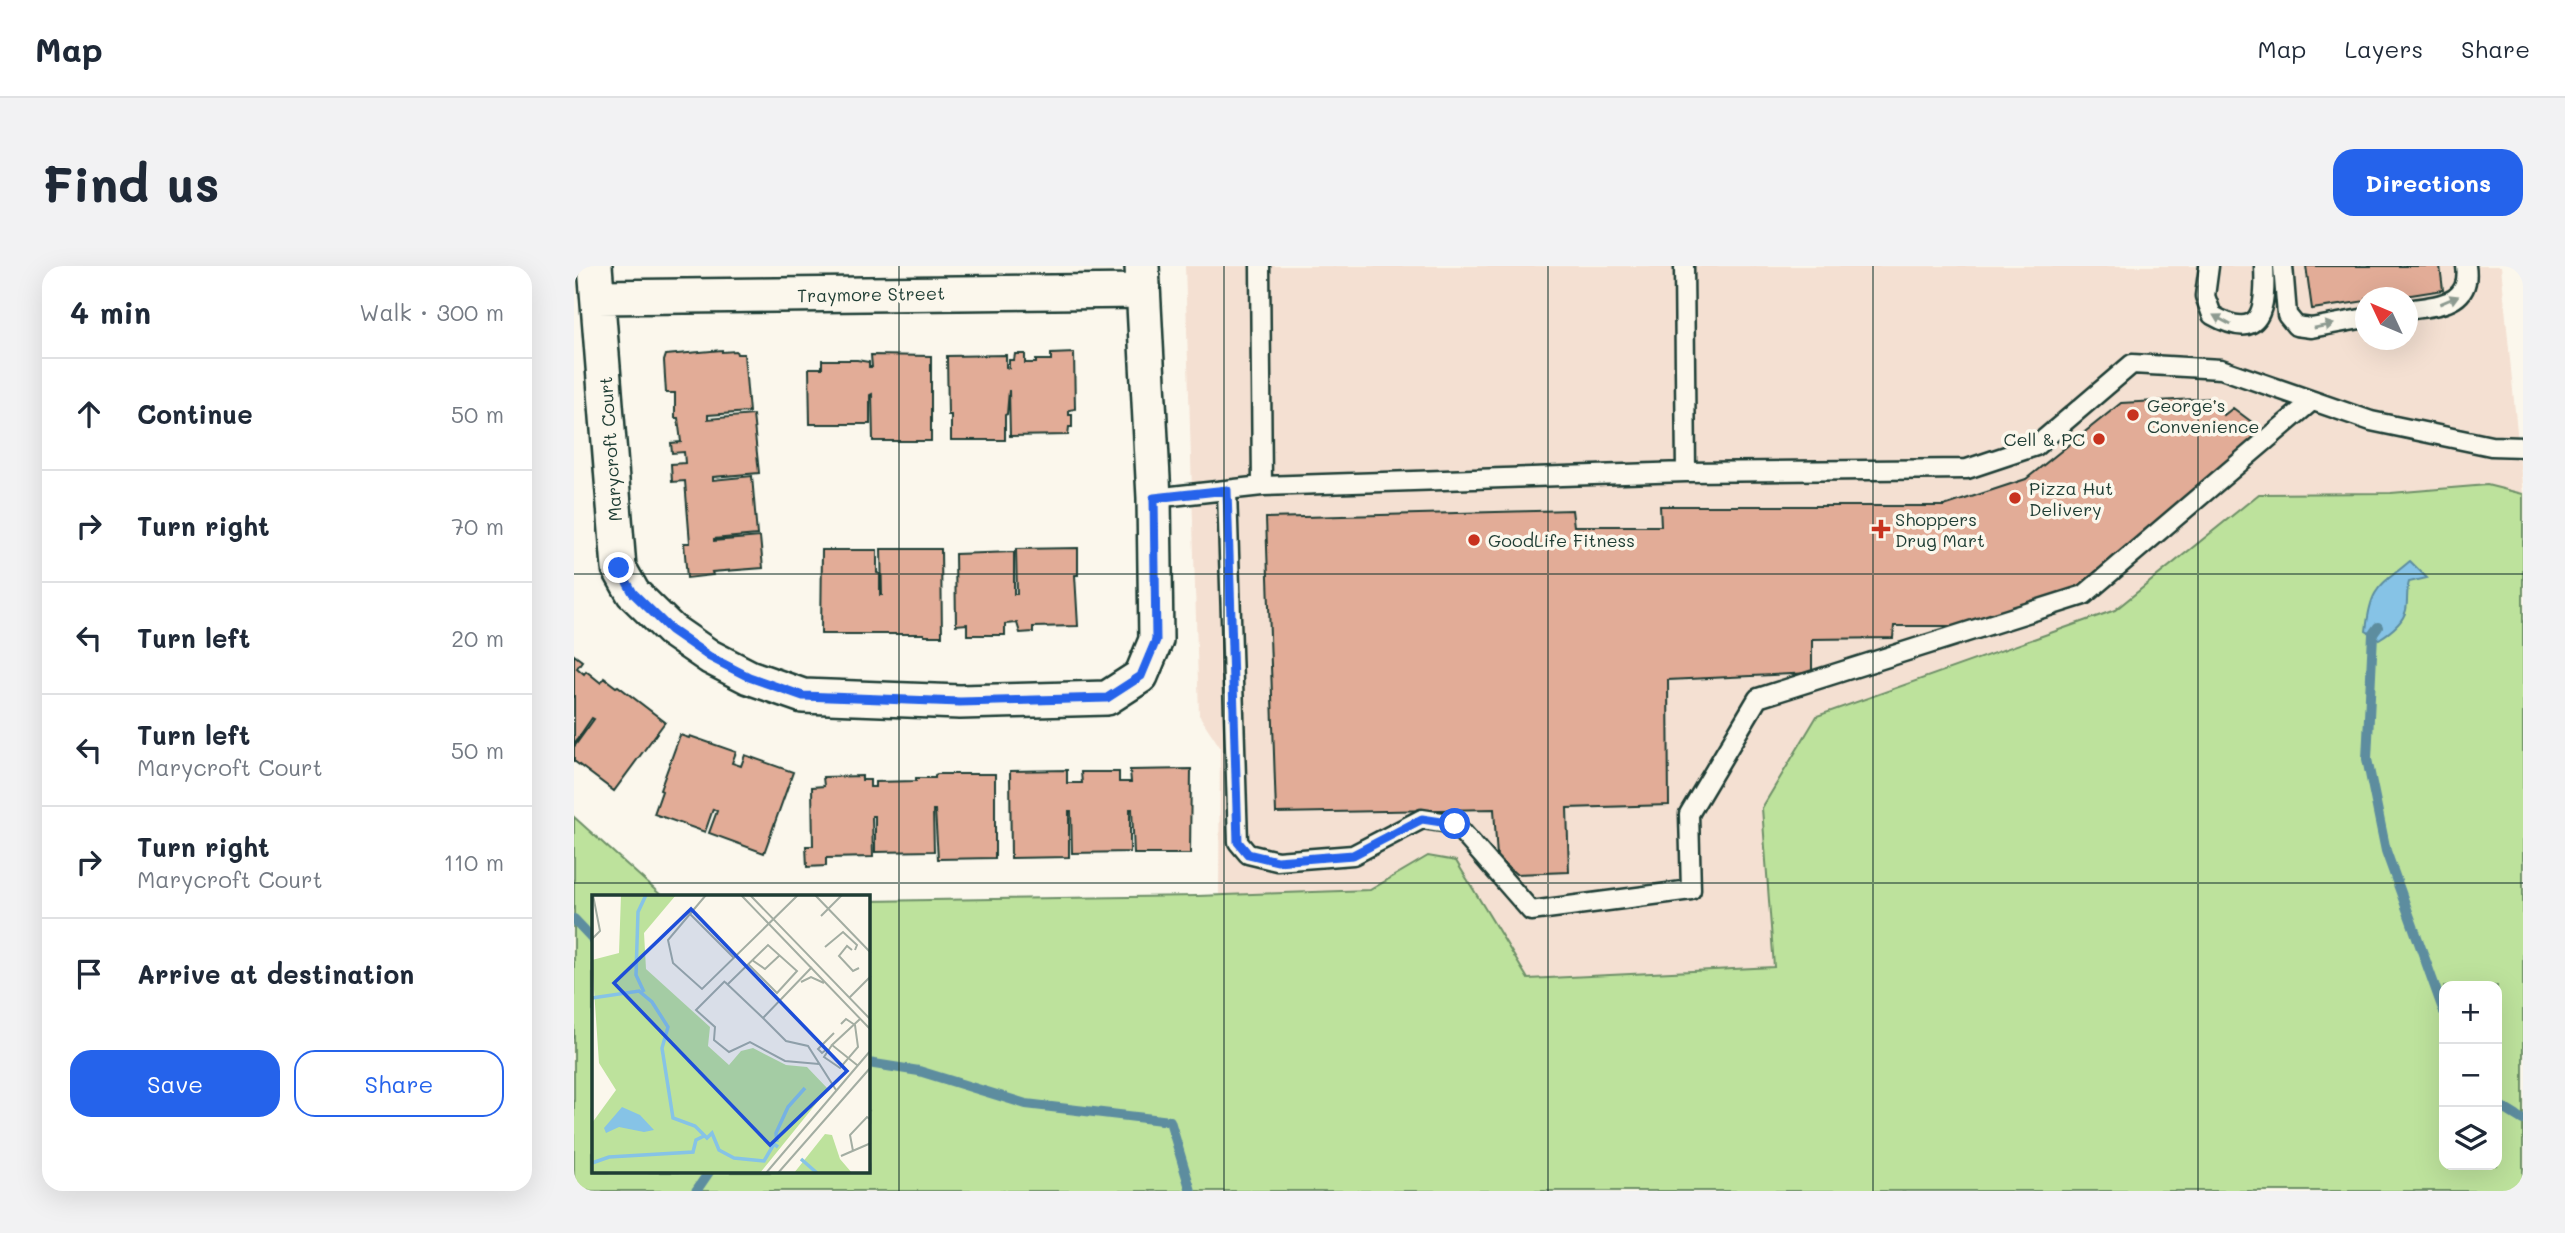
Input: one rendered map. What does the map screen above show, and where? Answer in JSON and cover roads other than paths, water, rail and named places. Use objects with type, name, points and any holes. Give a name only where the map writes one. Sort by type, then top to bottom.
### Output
[{"type":"street","name":"Traymore Street","points":[[597,282],[1142,278]]},
{"type":"street","name":"Marycroft Court","points":[[597,282],[619,568],[633,593],[671,630],[710,657],[749,677],[803,696],[960,702],[1107,698],[1141,676],[1156,640],[1154,498],[1142,278]]},
{"type":"lane","points":[[1259,266],[1262,486]]},
{"type":"lane","points":[[1685,266],[1686,472]]},
{"type":"lane","points":[[2209,266],[2205,296],[2212,315],[2231,326],[2246,325],[2260,316],[2264,302],[2263,266]]},
{"type":"lane","points":[[2284,266],[2287,315],[2296,326],[2311,328],[2355,320]]},
{"type":"lane","points":[[2418,308],[2451,302],[2462,293],[2466,266]]},
{"type":"lane","points":[[1154,498],[1262,486],[1686,472],[1967,469],[2036,446],[2132,364],[2221,369],[2371,421],[2491,446],[2523,447]]},
{"type":"lane","points":[[1227,490],[1238,842],[1248,854],[1277,861],[1353,855],[1422,819],[1455,824],[1531,911],[1691,890],[1689,814],[1758,698],[2084,595],[2312,401]]},
{"type":"water","points":[[2410,561],[2427,578],[2409,582],[2407,607],[2402,619],[2379,639],[2366,631],[2370,605],[2383,583]]},
{"type":"waterway","points":[[2378,627],[2373,634],[2367,759],[2386,851],[2439,998]]},
{"type":"waterway","points":[[574,919],[592,938]]},
{"type":"waterway","points":[[870,1063],[919,1071],[1026,1104],[1170,1121],[1191,1191]]},
{"type":"waterway","points":[[2502,1107],[2523,1120]]},
{"type":"waterway","points":[[696,1191],[708,1174]]},
{"type":"place","name":"George's Convenience","points":[[2133,415]]},
{"type":"place","name":"Cell & PC","points":[[2099,439]]},
{"type":"place","name":"Pizza Hut Delivery","points":[[2015,498]]},
{"type":"place","name":"Shoppers Drug Mart","points":[[1881,529]]},
{"type":"place","name":"GoodLife Fitness","points":[[1474,540]]}]
